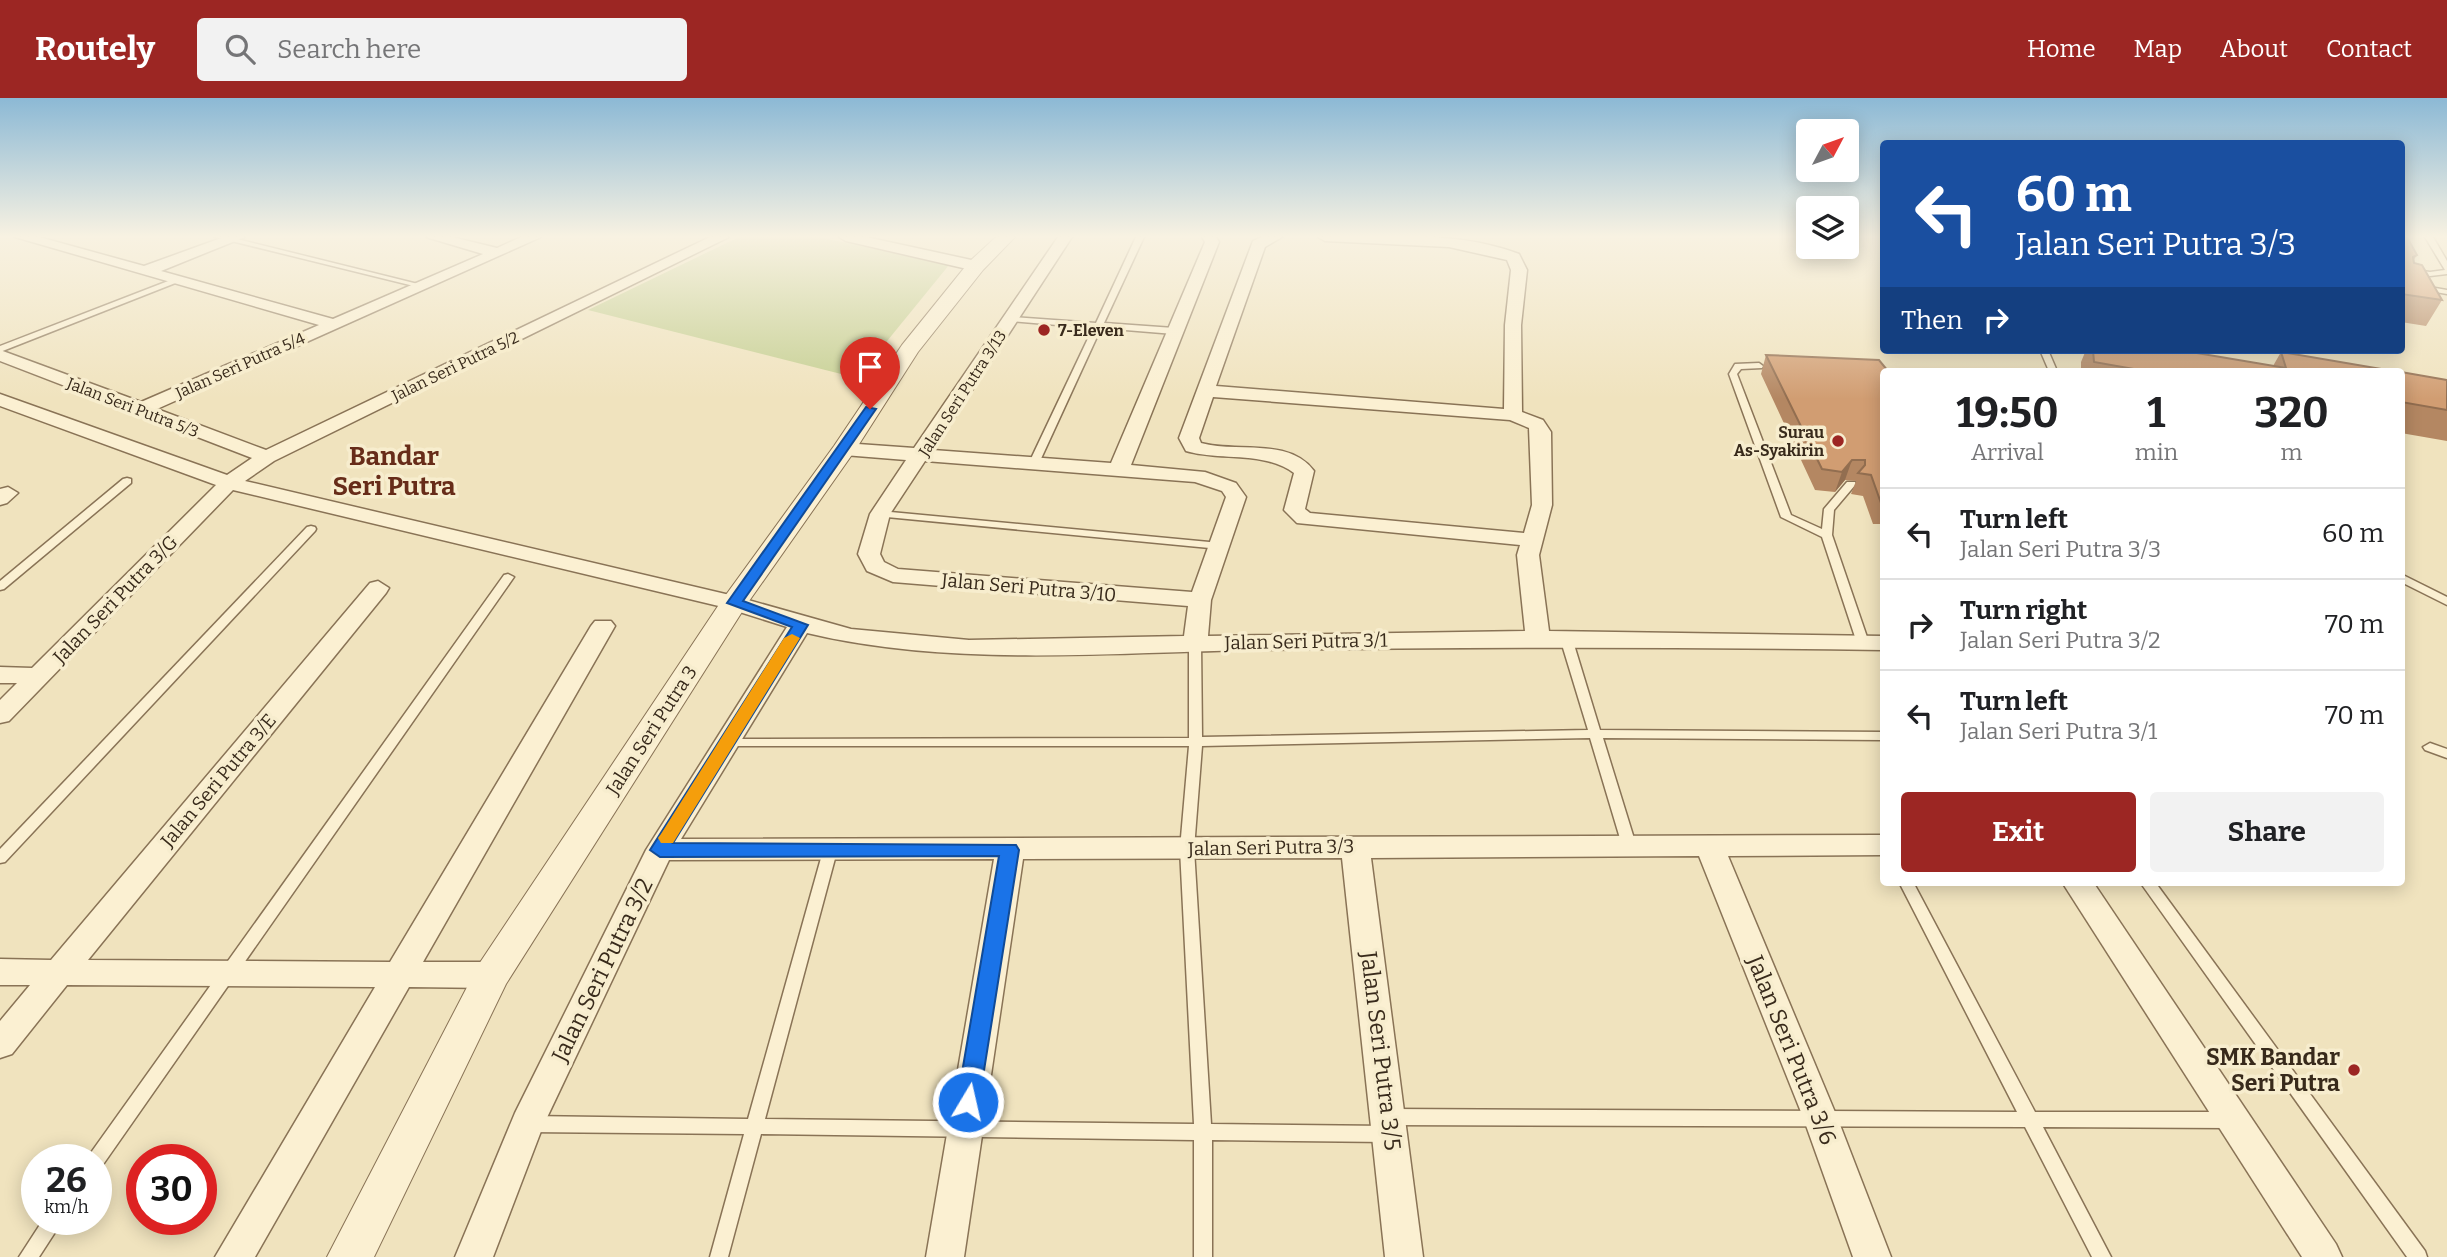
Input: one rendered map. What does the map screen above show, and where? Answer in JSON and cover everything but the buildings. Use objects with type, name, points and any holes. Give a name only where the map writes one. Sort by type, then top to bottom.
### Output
[{"type":"street","points":[[215,291],[333,324]]},
{"type":"street","name":"Jalan Seri Putra 5/4","points":[[139,410],[410,291]]},
{"type":"street","name":"Jalan Seri Putra 5/2","points":[[229,482],[267,457],[610,291]]},
{"type":"street","name":"Jalan Seri Putra 3","points":[[350,1257],[492,975],[734,603],[844,449],[909,349],[956,291]]},
{"type":"street","name":"Jalan Seri Putra 3/13","points":[[869,554],[880,514],[1029,291]]},
{"type":"street","points":[[1119,469],[1191,291]]},
{"type":"street","points":[[1242,291],[1189,438],[1193,447],[1207,452],[1280,456],[1295,462],[1304,471],[1294,510],[1304,519],[1532,540]]},
{"type":"street","points":[[1513,415],[1513,325],[1517,291]]},
{"type":"street","name":"Jalan Seri Putra 5/3","points":[[0,355],[267,457]]},
{"type":"street","points":[[1208,391],[1513,415],[1536,424],[1541,432],[1542,505],[1528,555],[1538,638]]},
{"type":"street","name":"Jalan Seri Putra 3/1","points":[[0,400],[229,482],[734,603],[801,625],[851,636],[957,646],[1538,638],[1872,642]]},
{"type":"street","points":[[844,449],[1198,476],[1229,487],[1236,497],[1200,600],[1195,642]]},
{"type":"street","name":"Jalan Seri Putra 3/G","points":[[0,715],[229,482]]},
{"type":"street","name":"Jalan Seri Putra 3/10","points":[[869,554],[875,566],[893,575],[1200,600]]},
{"type":"street","name":"Jalan Seri Putra 3/E","points":[[0,1044],[378,587]]},
{"type":"street","name":"Jalan Seri Putra 3/2","points":[[474,1257],[527,1124],[660,850],[801,625]]},
{"type":"street","points":[[234,1257],[603,626]]},
{"type":"street","points":[[0,675],[41,676]]},
{"type":"street","name":"Jalan Seri Putra 3/6","points":[[1709,845],[1820,1117],[1872,1257]]},
{"type":"street","name":"Jalan Seri Putra 3/3","points":[[660,850],[1880,845]]},
{"type":"street","name":"Jalan Seri Putra 3/5","points":[[1355,846],[1404,1257]]},
{"type":"street","points":[[945,1257],[963,1127],[1010,850]]},
{"type":"street","points":[[2080,886],[2323,1257]]},
{"type":"street","points":[[0,972],[492,975]]},
{"type":"lane","points":[[0,349],[152,291]]},
{"type":"lane","points":[[1034,463],[1114,291]]},
{"type":"lane","points":[[1010,319],[1174,331]]},
{"type":"lane","points":[[1759,366],[1738,366],[1733,374],[1773,486],[1786,517],[1826,535]]},
{"type":"lane","points":[[0,587],[127,481]]},
{"type":"lane","points":[[1851,484],[1829,509],[1826,535],[1872,642]]},
{"type":"lane","points":[[880,514],[1220,546]]},
{"type":"lane","points":[[0,858],[311,529]]},
{"type":"lane","points":[[107,1144],[508,577]]},
{"type":"lane","points":[[2405,579],[2447,602]]},
{"type":"lane","points":[[1566,638],[1629,845]]},
{"type":"lane","points":[[1195,642],[1196,742],[1187,849],[1203,1130],[1203,1257]]},
{"type":"lane","points":[[726,742],[1196,742],[1595,734],[1880,736]]},
{"type":"lane","points":[[2430,747],[2447,754]]},
{"type":"lane","points":[[719,1257],[830,851]]},
{"type":"lane","points":[[1908,886],[2102,1257]]},
{"type":"lane","points":[[2150,886],[2417,1257]]},
{"type":"lane","points":[[527,1124],[1203,1130],[1820,1117],[2231,1119]]},
{"type":"lane","points":[[28,1257],[43,1235]]},
{"type":"green space","points":[[627,291],[928,291],[857,378],[588,310]]},
{"type":"slow traffic","points":[[667,838],[792,638]]},
{"type":"place","name":"7-Eleven","points":[[1044,330]]},
{"type":"place","name":"Surau As-Syakirin","points":[[1838,441]]},
{"type":"place","name":"SMK Bandar Seri Putra","points":[[2354,1070]]},
{"type":"district","name":"Bandar Seri Putra","points":[[394,471]]},
{"type":"route","points":[[870,409],[734,603],[801,625],[660,850],[1010,850],[968,1102]]}]
